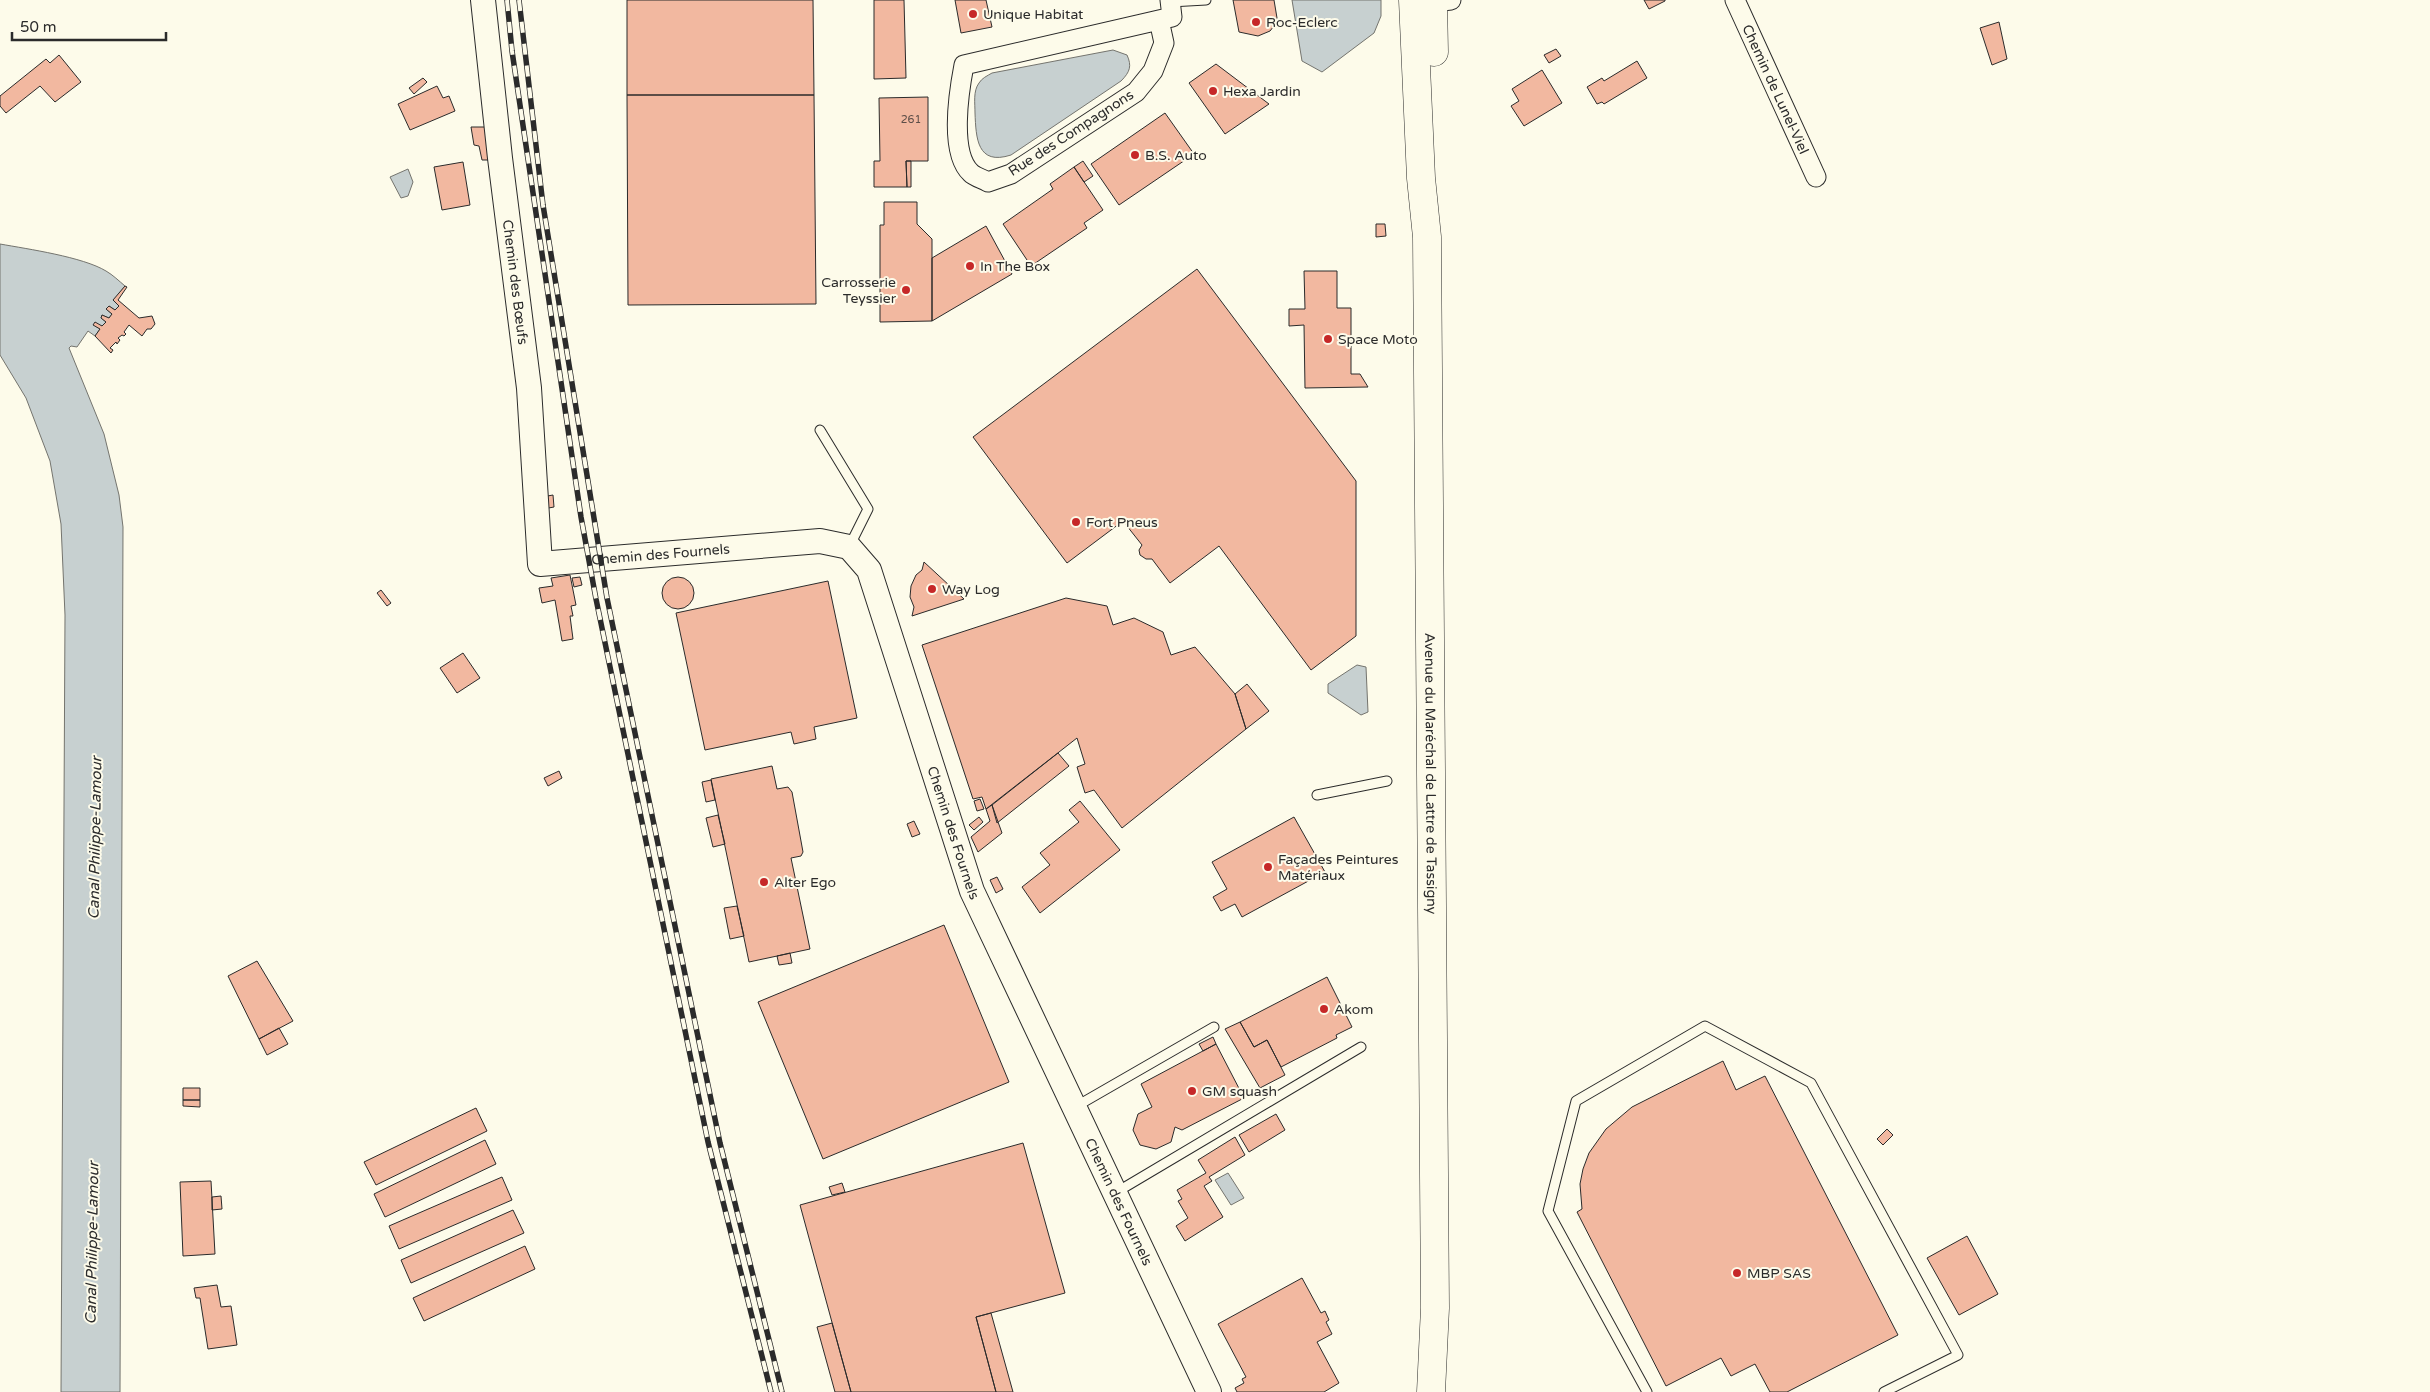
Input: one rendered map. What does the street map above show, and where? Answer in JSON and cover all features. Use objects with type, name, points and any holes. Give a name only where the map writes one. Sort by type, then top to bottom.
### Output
[{"type":"main road","name":"Avenue du Maréchal de Lattre de Tassigny","points":[[1431,1392],[1434,1308],[1427,237],[1437,190],[1432,1]]},
{"type":"main road","name":"Avenue du Maréchal de Lattre de Tassigny","points":[[1434,1308],[1442,1392]]},
{"type":"street","name":"Chemin des Bœufs","points":[[483,0],[500,158],[529,388],[540,564]]},
{"type":"street","name":"Chemin de Lunel-Viel","points":[[1735,0],[1816,177]]},
{"type":"street","points":[[1159,20],[1172,17],[1170,1]]},
{"type":"street","name":"Rue des Compagnons","points":[[1159,20],[1164,44],[1153,71],[1136,92],[1011,174],[988,182],[970,173],[958,150],[958,96],[964,65],[1159,20]]},
{"type":"street","name":"Chemin des Fournels","points":[[540,564],[820,541],[849,547],[869,570],[972,891],[1209,1392]]},
{"type":"lane","points":[[1170,1],[1206,0]]},
{"type":"lane","points":[[820,430],[868,509],[849,547]]},
{"type":"lane","points":[[1317,795],[1387,781]]},
{"type":"lane","points":[[1647,1392],[1548,1211],[1576,1101],[1705,1026],[1810,1082],[1958,1355],[1884,1392]]},
{"type":"lane","points":[[1074,1107],[1214,1027]]},
{"type":"lane","points":[[1115,1193],[1360,1048]]},
{"type":"water","points":[[1292,0],[1381,0],[1381,16],[1374,33],[1322,72],[1302,61]]},
{"type":"water","points":[[1113,50],[1127,55],[1129,59],[1129,69],[1121,81],[1011,155],[991,157],[981,148],[976,132],[975,93],[977,86],[983,78],[992,73]]},
{"type":"water","points":[[408,169],[413,182],[408,196],[401,198],[390,177]]},
{"type":"water","name":"Canal Philippe-Lamour","points":[[0,244],[55,254],[96,266],[114,276],[125,286],[114,300],[119,306],[115,310],[109,306],[106,309],[112,314],[109,318],[102,315],[101,318],[106,322],[102,326],[94,325],[100,329],[95,336],[88,331],[77,347],[71,346],[69,348],[104,434],[119,495],[123,527],[120,1392],[61,1392],[65,615],[61,524],[50,461],[26,398],[0,355]]},
{"type":"water","points":[[1357,665],[1366,667],[1368,712],[1361,715],[1328,693],[1328,684]]},
{"type":"water","points":[[1228,1173],[1244,1198],[1231,1205],[1215,1180]]},
{"type":"building","points":[[627,0],[813,0],[814,95],[627,95]]},
{"type":"building","points":[[874,0],[904,0],[906,78],[874,79]]},
{"type":"building","name":"Unique Habitat","points":[[955,0],[986,0],[992,27],[961,33]]},
{"type":"building","name":"Roc-Eclerc","points":[[1233,0],[1274,0],[1277,18],[1274,26],[1270,31],[1258,36],[1239,32]]},
{"type":"building","points":[[1644,0],[1665,0],[1665,1],[1649,9]]},
{"type":"building","points":[[1999,22],[2007,59],[1992,65],[1980,28]]},
{"type":"building","points":[[1556,49],[1561,56],[1549,63],[1544,55]]},
{"type":"building","points":[[59,55],[81,82],[55,102],[40,86],[6,113],[0,106],[0,96],[46,59],[50,63]]},
{"type":"building","points":[[1637,61],[1647,78],[1604,104],[1602,102],[1597,104],[1587,87],[1602,78],[1604,81]]},
{"type":"building","points":[[1216,64],[1269,104],[1225,134],[1189,83]]},
{"type":"building","points":[[1542,70],[1562,103],[1524,126],[1511,106],[1519,101],[1512,89]]},
{"type":"building","points":[[423,78],[427,82],[414,94],[409,88]]},
{"type":"building","points":[[437,86],[443,98],[449,96],[455,111],[410,130],[398,104]]},
{"type":"building","points":[[627,95],[814,95],[816,304],[628,305]]},
{"type":"building","points":[[928,97],[928,161],[906,161],[907,187],[874,187],[874,161],[880,161],[879,98]]},
{"type":"building","points":[[1165,113],[1194,154],[1119,205],[1091,164]]},
{"type":"building","points":[[471,127],[486,127],[490,160],[482,160],[479,146],[474,145]]},
{"type":"building","points":[[906,161],[911,161],[911,187],[907,187]]},
{"type":"building","points":[[1083,161],[1093,176],[1084,182],[1074,167]]},
{"type":"building","points":[[463,162],[470,205],[442,210],[434,167]]},
{"type":"building","points":[[1074,167],[1103,210],[1084,223],[1087,228],[1031,266],[1003,224],[1053,189],[1050,184]]},
{"type":"building","name":"Carrosserie Teyssier","points":[[884,202],[917,202],[917,224],[932,239],[932,321],[880,322],[880,225],[884,225]]},
{"type":"building","points":[[1376,224],[1385,224],[1386,236],[1376,237]]},
{"type":"building","name":"In The Box","points":[[986,226],[1012,274],[932,321],[932,258]]},
{"type":"building","points":[[1197,269],[1356,481],[1356,636],[1311,670],[1219,546],[1170,583],[1152,559],[1146,559],[1140,555],[1139,550],[1142,545],[1123,521],[1067,563],[973,437]]},
{"type":"building","name":"Space Moto","points":[[1304,271],[1337,271],[1337,308],[1351,308],[1351,374],[1360,374],[1368,387],[1305,388],[1304,325],[1289,326],[1289,309],[1305,309]]},
{"type":"building","points":[[125,286],[127,287],[118,300],[139,318],[152,316],[155,324],[151,329],[147,329],[142,336],[129,325],[124,332],[126,334],[118,338],[120,340],[117,344],[116,342],[110,348],[113,350],[111,353],[95,336],[100,329],[93,325],[95,322],[102,326],[106,322],[101,318],[102,315],[109,318],[112,314],[106,309],[109,306],[115,310],[119,306],[113,300]]},
{"type":"building","points":[[553,495],[554,507],[543,509],[542,497]]},
{"type":"building","name":"Way Log","points":[[924,562],[964,599],[912,616],[914,607],[910,597],[911,586],[916,575],[922,570]]},
{"type":"building","points":[[570,575],[576,605],[571,606],[573,616],[570,616],[573,639],[562,641],[555,600],[542,603],[539,588],[553,586],[551,578]]},
{"type":"building","points":[[580,577],[582,585],[574,587],[572,578]]},
{"type":"building","points":[[678,577],[690,581],[694,593],[690,605],[678,609],[666,605],[662,593],[666,581]]},
{"type":"building","points":[[828,581],[857,718],[814,727],[816,739],[794,744],[791,732],[705,750],[676,613]]},
{"type":"building","points":[[381,590],[391,603],[387,606],[377,593]]},
{"type":"building","points":[[1066,598],[1107,606],[1113,625],[1134,618],[1163,632],[1171,655],[1195,647],[1235,694],[1246,729],[1122,828],[1094,790],[1085,793],[1077,767],[1085,764],[1077,738],[986,809],[982,797],[973,799],[922,645]]},
{"type":"building","points":[[463,653],[480,678],[457,693],[440,668]]},
{"type":"building","points":[[1247,684],[1269,711],[1246,729],[1235,694]]},
{"type":"building","points":[[1058,753],[1069,766],[997,823],[992,805]]},
{"type":"building","name":"Alter Ego","points":[[772,766],[777,789],[788,787],[792,792],[803,852],[801,856],[791,858],[810,949],[749,962],[711,779]]},
{"type":"building","points":[[559,771],[562,778],[548,786],[544,778]]},
{"type":"building","points":[[711,780],[715,800],[706,802],[702,782]]},
{"type":"building","points":[[980,799],[984,809],[977,811],[974,801]]},
{"type":"building","points":[[1080,801],[1120,850],[1040,913],[1022,887],[1050,865],[1040,853],[1079,822],[1069,810]]},
{"type":"building","points":[[992,805],[1002,833],[978,852],[971,837],[990,821],[986,809]]},
{"type":"building","points":[[718,815],[725,844],[713,847],[706,818]]},
{"type":"building","points":[[979,817],[983,822],[974,830],[969,825]]},
{"type":"building","name":"Façades Peintures Matériaux","points":[[1294,817],[1325,872],[1242,917],[1235,904],[1221,911],[1213,897],[1227,889],[1212,862]]},
{"type":"building","points":[[914,821],[920,834],[912,837],[907,824]]},
{"type":"building","points":[[997,877],[1003,889],[996,893],[990,880]]},
{"type":"building","points":[[737,906],[744,936],[730,939],[724,908]]},
{"type":"building","points":[[944,925],[1009,1082],[823,1159],[758,1002]]},
{"type":"building","points":[[790,953],[792,963],[779,965],[777,956]]},
{"type":"building","points":[[257,961],[293,1021],[259,1039],[228,976]]},
{"type":"building","points":[[1327,977],[1352,1027],[1336,1035],[1337,1038],[1281,1067],[1267,1040],[1254,1047],[1240,1022]]},
{"type":"building","points":[[1240,1022],[1254,1047],[1267,1040],[1285,1075],[1260,1088],[1225,1029]]},
{"type":"building","points":[[279,1028],[288,1044],[267,1055],[259,1039]]},
{"type":"building","points":[[1213,1037],[1216,1044],[1203,1051],[1199,1044]]},
{"type":"building","name":"GM squash","points":[[1216,1044],[1244,1098],[1182,1130],[1175,1127],[1171,1142],[1156,1149],[1140,1145],[1133,1130],[1138,1114],[1152,1107],[1141,1084]]},
{"type":"building","name":"MBP SAS","points":[[1723,1061],[1736,1090],[1765,1076],[1898,1335],[1787,1392],[1770,1392],[1755,1364],[1731,1376],[1721,1358],[1666,1386],[1577,1212],[1582,1209],[1580,1184],[1583,1169],[1589,1153],[1606,1129],[1632,1107]]},
{"type":"building","points":[[183,1088],[200,1088],[200,1100],[183,1100]]},
{"type":"building","points":[[183,1100],[200,1100],[200,1107],[183,1106]]},
{"type":"building","points":[[476,1108],[487,1131],[376,1185],[364,1162]]},
{"type":"building","points":[[1276,1114],[1285,1130],[1249,1152],[1239,1135]]},
{"type":"building","points":[[1887,1129],[1893,1135],[1883,1145],[1877,1139]]},
{"type":"building","points":[[1235,1137],[1245,1155],[1209,1177],[1212,1181],[1204,1186],[1223,1217],[1185,1241],[1176,1226],[1188,1218],[1178,1201],[1182,1199],[1177,1190],[1206,1173],[1198,1160]]},
{"type":"building","points":[[485,1140],[496,1164],[385,1217],[374,1194]]},
{"type":"building","points":[[1023,1143],[1065,1293],[976,1317],[996,1392],[851,1392],[800,1205]]},
{"type":"building","points":[[502,1177],[512,1200],[399,1249],[389,1226]]},
{"type":"building","points":[[211,1181],[215,1254],[183,1256],[180,1182]]},
{"type":"building","points":[[842,1183],[845,1192],[832,1195],[829,1187]]},
{"type":"building","points":[[221,1196],[222,1209],[212,1210],[212,1197]]},
{"type":"building","points":[[513,1210],[524,1233],[411,1283],[401,1260]]},
{"type":"building","points":[[1967,1236],[1998,1294],[1959,1315],[1927,1258]]},
{"type":"building","points":[[525,1246],[535,1269],[424,1321],[413,1298]]},
{"type":"building","points":[[1302,1278],[1321,1313],[1325,1311],[1329,1320],[1326,1322],[1332,1334],[1317,1342],[1339,1383],[1324,1392],[1237,1392],[1235,1388],[1244,1383],[1242,1379],[1246,1377],[1218,1324]]},
{"type":"building","points":[[217,1285],[221,1307],[231,1306],[237,1345],[208,1349],[200,1298],[196,1298],[194,1288]]},
{"type":"building","points":[[991,1313],[1013,1392],[996,1392],[976,1317]]},
{"type":"building","points":[[832,1323],[851,1392],[835,1392],[817,1327]]},
{"type":"railway","points":[[507,0],[512,51],[581,517],[596,599],[708,1142],[771,1392]]},
{"type":"railway","points":[[519,0],[543,205],[607,598],[720,1143],[782,1392]]},
{"type":"place","name":"Unique Habitat","points":[[973,14]]},
{"type":"place","name":"Roc-Eclerc","points":[[1256,22]]},
{"type":"place","name":"Hexa Jardin","points":[[1213,91]]},
{"type":"place","name":"B.S. Auto","points":[[1135,155]]},
{"type":"place","name":"In The Box","points":[[970,266]]},
{"type":"place","name":"Carrosserie Teyssier","points":[[906,290]]},
{"type":"place","name":"Space Moto","points":[[1328,339]]},
{"type":"place","name":"Fort Pneus","points":[[1076,522]]},
{"type":"place","name":"Way Log","points":[[932,589]]},
{"type":"place","name":"Façades Peintures Matériaux","points":[[1268,867]]},
{"type":"place","name":"Alter Ego","points":[[764,882]]},
{"type":"place","name":"Akom","points":[[1324,1009]]},
{"type":"place","name":"GM squash","points":[[1192,1091]]},
{"type":"place","name":"MBP SAS","points":[[1737,1273]]}]
